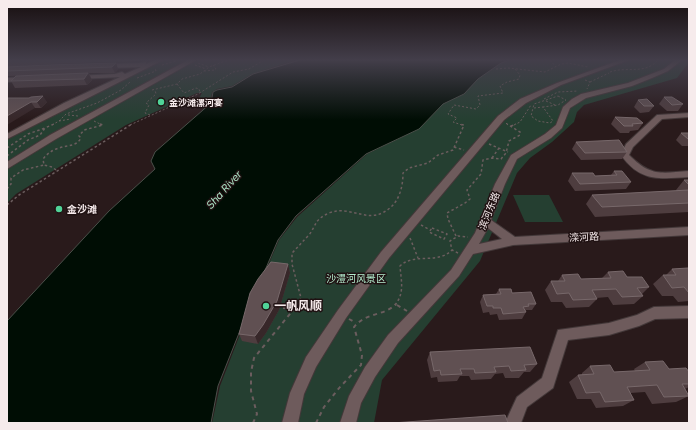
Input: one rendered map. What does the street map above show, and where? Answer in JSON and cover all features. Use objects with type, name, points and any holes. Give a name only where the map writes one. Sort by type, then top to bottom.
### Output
[{"type":"street","points":[[7,133],[81,92],[107,80]]},
{"type":"street","points":[[7,137],[54,112],[124,80]]},
{"type":"street","points":[[7,166],[88,117],[156,80]]},
{"type":"street","points":[[290,423],[297,393],[311,362],[342,314],[385,255],[500,120],[523,101],[571,80]]},
{"type":"street","name":"滨河东路","points":[[348,423],[354,401],[370,372],[393,339],[434,298],[455,273],[470,249],[485,221],[500,184],[514,157],[548,136],[559,126],[568,107],[574,101],[584,96],[630,85],[644,80]]},
{"type":"street","points":[[689,115],[660,117],[629,146],[625,155],[637,168],[649,175],[689,174]]},
{"type":"street","points":[[485,221],[514,241]]},
{"type":"street","name":"滦河路","points":[[470,249],[514,241],[689,231]]},
{"type":"street","points":[[513,423],[522,402],[548,383],[563,334],[609,329],[638,320],[654,313],[689,312]]},
{"type":"path","points":[[7,148],[28,134],[59,121],[66,114],[97,103],[121,90],[134,80]]},
{"type":"path","points":[[143,87],[155,90],[177,84],[181,80]]},
{"type":"path","points":[[7,204],[56,170],[127,126],[200,92],[220,80]]},
{"type":"path","points":[[253,423],[257,414],[251,391],[251,372],[254,358],[295,309],[301,298],[292,264],[292,253],[310,233],[315,222],[330,213],[343,211],[371,216],[384,213],[396,202],[403,182],[403,173],[409,168],[428,163],[438,155],[453,150],[464,125],[453,122],[457,118],[448,114],[454,105],[476,109],[480,105],[478,96],[482,94],[504,93],[500,86],[506,80]]},
{"type":"path","points":[[586,80],[590,82]]},
{"type":"path","points":[[544,99],[558,92],[582,91],[589,88],[590,82],[592,80]]},
{"type":"path","points":[[177,84],[184,93],[196,88],[199,89],[200,92]]},
{"type":"path","points":[[150,116],[145,113],[149,105],[146,103],[156,94],[155,90]]},
{"type":"path","points":[[534,108],[543,108],[566,100],[558,96],[534,104],[534,108],[530,114],[531,116],[538,122],[550,124],[553,121],[543,108]]},
{"type":"path","points":[[541,98],[555,105]]},
{"type":"path","points":[[511,126],[520,122],[534,100]]},
{"type":"path","points":[[44,165],[44,158],[48,153],[61,147],[73,146],[78,143],[80,138],[79,136],[84,130],[103,125],[88,117],[54,112]]},
{"type":"path","points":[[456,236],[448,219],[447,213],[455,207],[467,204],[470,199],[468,190],[481,174],[483,160],[501,158],[508,152],[509,141],[520,135],[520,132],[500,120]]},
{"type":"path","points":[[7,156],[28,140],[40,135],[45,128]]},
{"type":"path","points":[[482,140],[508,152]]},
{"type":"path","points":[[492,158],[499,147]]},
{"type":"path","points":[[7,180],[23,170],[44,165],[52,167],[56,170]]},
{"type":"path","points":[[7,189],[11,184],[11,178]]},
{"type":"path","points":[[414,222],[430,230],[429,232],[444,239],[446,236]]},
{"type":"path","points":[[316,423],[328,402],[361,365],[362,355],[354,327],[356,323],[368,316],[389,310],[397,304],[402,292],[400,266],[404,261],[418,258],[438,258],[451,252],[452,250],[470,249],[465,236],[456,236],[452,238],[446,236],[447,234],[432,228],[430,230]]},
{"type":"path","points":[[405,232],[415,247],[418,258]]},
{"type":"path","points":[[452,238],[450,241],[452,250]]},
{"type":"path","points":[[283,308],[295,309]]},
{"type":"green space","points":[[122,80],[242,80],[232,86],[217,89],[212,92],[210,103],[203,109],[198,100],[202,93],[197,93],[126,125],[16,194],[7,203],[7,140],[35,123]]},
{"type":"green space","name":"沙澧河风景区","points":[[477,80],[670,80],[584,105],[577,112],[574,122],[552,142],[530,158],[517,173],[480,261],[382,380],[374,423],[212,423],[220,386],[252,303],[279,240],[297,217],[367,154],[419,129],[443,104],[464,94]]},
{"type":"green space","points":[[513,195],[549,195],[563,222],[525,222]]},
{"type":"water","name":"Sha River","points":[[243,80],[477,80],[464,94],[443,104],[419,129],[366,154],[296,216],[278,240],[251,303],[218,386],[211,423],[7,423],[7,321],[109,211],[155,169],[151,161],[155,152],[211,103],[213,92],[232,87]]},
{"type":"building","points":[[12,80],[45,80],[11,81]]},
{"type":"building","points":[[43,96],[37,102],[31,102],[7,116],[7,98],[29,98]]},
{"type":"building","points":[[664,97],[672,97],[683,104],[672,105]]},
{"type":"building","points":[[647,99],[654,106],[644,106],[638,100]]},
{"type":"building","points":[[615,117],[637,118],[643,123],[632,124],[633,126],[624,126]]},
{"type":"building","points":[[681,133],[689,133],[689,139],[688,139]]},
{"type":"building","points":[[619,140],[627,152],[585,153],[576,142]]},
{"type":"building","points":[[614,171],[622,171],[631,182],[580,184],[572,173],[593,173],[595,176],[617,175]]},
{"type":"building","points":[[684,180],[689,180],[689,185]]},
{"type":"building","points":[[689,190],[689,203],[602,207],[592,195]]},
{"type":"building","name":"一帆风顺","points":[[271,262],[288,264],[277,301],[255,336],[239,334],[250,293],[258,279]]},
{"type":"building","points":[[688,268],[689,293],[684,287],[672,288],[663,275],[676,275],[672,269]]},
{"type":"building","points":[[623,271],[627,277],[642,277],[649,287],[637,288],[643,296],[622,297],[616,289],[592,290],[597,299],[573,300],[569,293],[557,294],[551,281],[565,281],[562,275],[578,274],[581,279],[611,278],[608,272]]},
{"type":"building","points":[[499,289],[511,289],[512,293],[531,292],[536,304],[528,304],[529,306],[523,307],[526,312],[503,314],[501,308],[487,306],[483,295],[501,294]]},
{"type":"building","points":[[530,347],[537,364],[524,365],[526,370],[511,371],[509,366],[494,367],[496,372],[475,373],[474,369],[460,369],[462,374],[441,375],[440,370],[434,371],[430,352]]},
{"type":"building","points":[[663,361],[669,369],[686,368],[689,372],[689,384],[682,384],[689,396],[664,397],[657,385],[627,387],[634,400],[605,402],[600,392],[586,393],[578,375],[594,374],[590,366],[610,365],[614,372],[650,370],[645,362]]},
{"type":"building","points":[[505,415],[508,423],[392,423]]},
{"type":"place","name":"金沙滩漯河宴","points":[[161,102]]},
{"type":"place","name":"金沙滩","points":[[59,209]]},
{"type":"place","name":"一帆风顺","points":[[266,306]]}]
